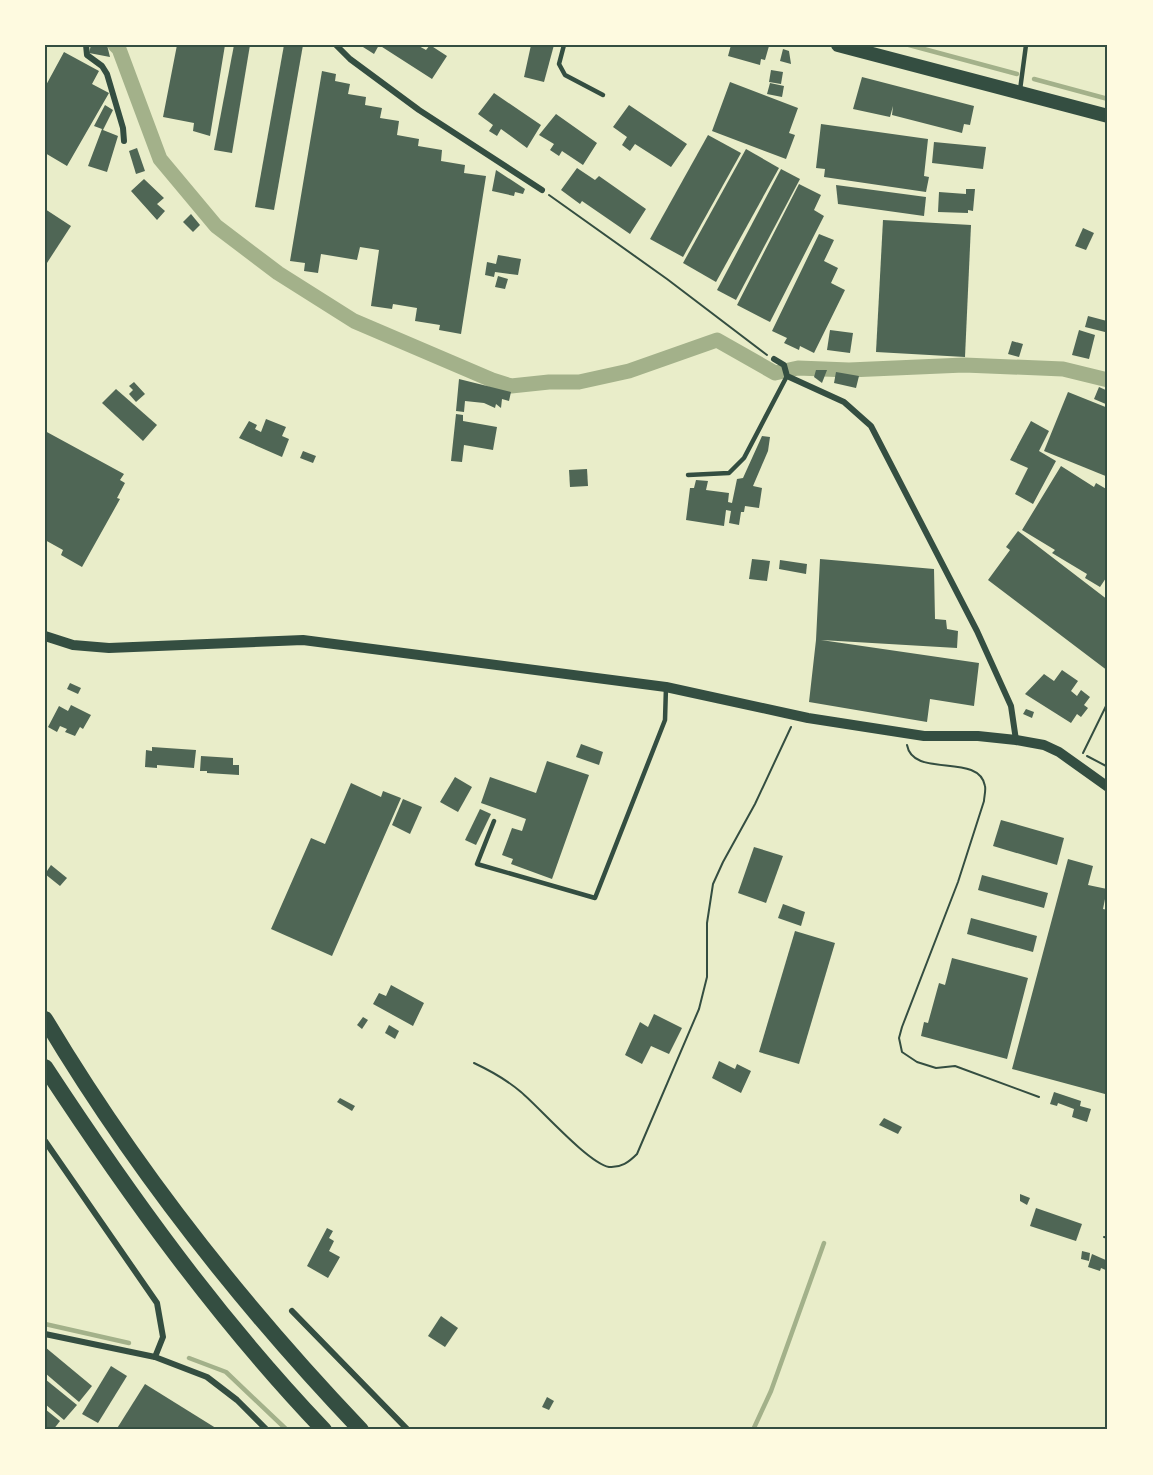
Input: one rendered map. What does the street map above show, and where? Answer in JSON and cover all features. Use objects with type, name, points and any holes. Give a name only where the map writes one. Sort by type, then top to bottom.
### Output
[{"type":"highway","points":[[45,1018],[123,1140],[220,1272],[319,1386],[361,1430]]},
{"type":"highway","points":[[45,1067],[103,1156],[193,1276],[250,1348],[324,1430]]},
{"type":"main road","points":[[838,45],[1108,116]]},
{"type":"street","points":[[86,45],[87,55],[102,66],[107,74],[123,128],[124,141]]},
{"type":"street","points":[[336,45],[350,59],[419,110],[542,190]]},
{"type":"street","points":[[774,359],[784,365],[787,375],[844,402],[871,426],[977,631],[1011,706],[1016,740]]},
{"type":"street","points":[[45,636],[73,645],[109,648],[303,640],[666,687],[796,716],[909,734],[1016,740],[1044,745],[1076,763],[1108,787]]},
{"type":"street","points":[[45,1141],[158,1303],[163,1337],[155,1357]]},
{"type":"street","points":[[292,1311],[408,1430]]},
{"type":"street","points":[[45,1334],[155,1357],[207,1377],[237,1400],[267,1430]]},
{"type":"lane","points":[[564,45],[559,64],[565,75],[603,95]]},
{"type":"lane","points":[[1020,93],[1026,45]]},
{"type":"lane","points":[[688,475],[729,473],[744,458],[787,375]]},
{"type":"lane","points":[[494,821],[477,864],[595,898],[665,720],[666,687]]},
{"type":"path","points":[[542,190],[774,359]]},
{"type":"path","points":[[1076,763],[1108,702]]},
{"type":"path","points":[[474,1063],[520,1091],[584,1151],[602,1164],[611,1167],[621,1166],[637,1154],[699,1009],[706,977],[707,923],[713,884],[755,804],[796,716]]},
{"type":"path","points":[[909,734],[907,746],[913,758],[926,763],[972,771],[981,776],[985,787],[984,801],[958,882],[902,1027],[899,1038],[902,1052],[917,1062],[936,1068],[955,1066],[1039,1097]]},
{"type":"path","points":[[1104,1237],[1108,1238]]},
{"type":"building","points":[[91,45],[107,45],[110,57],[89,53]]},
{"type":"building","points":[[177,45],[225,45],[210,136],[193,131],[194,123],[163,117]]},
{"type":"building","points":[[234,45],[250,45],[232,153],[214,150]]},
{"type":"building","points":[[284,45],[303,45],[274,210],[255,207]]},
{"type":"building","points":[[379,45],[374,54],[363,47]]},
{"type":"building","points":[[379,45],[417,45],[426,50],[430,45],[447,56],[432,79]]},
{"type":"building","points":[[531,45],[554,45],[544,82],[524,77]]},
{"type":"building","points":[[731,45],[769,46],[765,60],[761,59],[760,65],[728,56]]},
{"type":"building","points":[[783,49],[789,51],[791,64],[780,61]]},
{"type":"building","points":[[64,52],[99,71],[92,84],[109,93],[67,166],[45,153],[45,87]]},
{"type":"building","points":[[771,70],[783,72],[781,84],[769,82]]},
{"type":"building","points":[[322,71],[336,74],[335,81],[350,84],[348,94],[366,97],[365,105],[382,108],[380,118],[399,121],[397,135],[419,139],[418,146],[442,150],[441,161],[465,165],[464,173],[486,176],[461,334],[439,330],[440,325],[415,321],[417,308],[393,304],[392,309],[371,306],[379,250],[360,247],[357,260],[321,254],[318,273],[304,271],[305,263],[290,261]]},
{"type":"building","points":[[862,77],[974,106],[970,125],[964,124],[962,133],[892,115],[893,106],[890,117],[853,109]]},
{"type":"building","points":[[730,82],[798,108],[789,133],[795,135],[786,159],[712,131]]},
{"type":"building","points":[[770,83],[784,86],[782,97],[767,94]]},
{"type":"building","points":[[494,93],[541,125],[527,148],[501,129],[497,136],[489,131],[493,125],[478,114]]},
{"type":"building","points":[[105,105],[113,110],[103,130],[118,136],[107,172],[88,166],[102,129],[94,126]]},
{"type":"building","points":[[629,105],[687,144],[671,167],[635,144],[630,151],[622,145],[627,137],[613,127]]},
{"type":"building","points":[[556,114],[597,143],[583,165],[562,151],[559,156],[550,150],[554,144],[539,135]]},
{"type":"building","points":[[821,124],[928,139],[924,176],[929,177],[926,192],[824,177],[825,169],[816,168]]},
{"type":"building","points":[[708,135],[741,153],[683,257],[650,239]]},
{"type":"building","points":[[934,142],[986,147],[983,169],[932,163]]},
{"type":"building","points":[[137,148],[145,171],[136,174],[129,151]]},
{"type":"building","points":[[746,149],[779,168],[716,282],[683,263]]},
{"type":"building","points":[[577,168],[595,180],[599,176],[646,209],[630,234],[582,201],[580,204],[561,190]]},
{"type":"building","points":[[781,169],[800,179],[736,300],[717,290]]},
{"type":"building","points":[[496,170],[525,189],[523,194],[515,192],[514,196],[492,191]]},
{"type":"building","points":[[144,179],[164,198],[157,204],[165,211],[157,220],[131,191]]},
{"type":"building","points":[[799,184],[821,195],[814,210],[824,216],[770,322],[737,305]]},
{"type":"building","points":[[836,185],[926,197],[924,216],[838,204]]},
{"type":"building","points":[[966,189],[975,189],[973,211],[968,210],[968,213],[938,212],[939,192],[966,194]]},
{"type":"building","points":[[45,209],[71,226],[45,266]]},
{"type":"building","points":[[191,214],[200,225],[193,232],[183,222]]},
{"type":"building","points":[[883,220],[971,225],[965,357],[876,352]]},
{"type":"building","points":[[1083,228],[1094,233],[1086,250],[1075,246]]},
{"type":"building","points":[[819,234],[834,240],[824,261],[838,268],[831,283],[845,290],[814,353],[800,346],[799,350],[784,343],[787,338],[772,331]]},
{"type":"building","points":[[498,255],[521,259],[518,275],[495,272],[494,277],[485,275],[487,262],[496,264]]},
{"type":"building","points":[[498,276],[508,279],[505,289],[495,287]]},
{"type":"building","points":[[1088,316],[1107,321],[1105,332],[1085,327]]},
{"type":"building","points":[[830,330],[853,333],[850,353],[827,350]]},
{"type":"building","points":[[1079,330],[1095,335],[1089,359],[1072,355]]},
{"type":"building","points":[[1012,341],[1023,344],[1019,357],[1008,354]]},
{"type":"building","points":[[816,370],[827,370],[822,383],[814,377]]},
{"type":"building","points":[[836,372],[859,376],[856,388],[834,383]]},
{"type":"building","points":[[459,379],[511,392],[509,401],[502,399],[501,408],[496,404],[495,408],[484,403],[465,401],[464,412],[456,411]]},
{"type":"building","points":[[134,382],[145,394],[136,402],[129,394],[133,390],[129,386]]},
{"type":"building","points":[[1099,387],[1108,391],[1108,405],[1094,399]]},
{"type":"building","points":[[116,389],[157,425],[143,441],[102,403]]},
{"type":"building","points":[[1068,392],[1108,408],[1108,477],[1044,451]]},
{"type":"building","points":[[456,414],[463,415],[463,421],[497,427],[493,450],[464,445],[462,462],[451,461]]},
{"type":"building","points":[[266,419],[286,427],[282,436],[289,439],[282,457],[239,438],[249,421],[257,425],[255,429],[261,432]]},
{"type":"building","points":[[1031,421],[1049,431],[1039,451],[1056,461],[1033,504],[1015,494],[1028,468],[1010,460]]},
{"type":"building","points":[[45,431],[124,474],[120,480],[125,483],[117,498],[120,499],[82,567],[61,555],[63,550],[45,540]]},
{"type":"building","points":[[762,436],[770,437],[768,451],[753,486],[762,488],[759,508],[745,506],[744,512],[741,512],[739,525],[729,523],[731,511],[726,510],[724,526],[686,520],[690,488],[694,488],[696,480],[708,481],[706,490],[729,493],[728,502],[732,503],[737,479],[743,478]]},
{"type":"building","points":[[303,451],[316,456],[313,463],[300,458]]},
{"type":"building","points":[[1061,466],[1094,487],[1096,483],[1108,490],[1108,575],[1100,587],[1085,578],[1087,574],[1052,553],[1055,550],[1022,530]]},
{"type":"building","points":[[587,469],[588,486],[570,487],[569,470]]},
{"type":"building","points":[[1018,531],[1108,600],[1108,671],[988,580],[1010,550],[1006,547]]},
{"type":"building","points":[[752,559],[770,561],[767,581],[749,579]]},
{"type":"building","points":[[820,559],[934,569],[935,619],[946,620],[947,629],[958,631],[957,648],[821,640],[979,663],[974,706],[930,699],[927,722],[809,702],[816,640]]},
{"type":"building","points":[[780,560],[807,564],[806,574],[779,569]]},
{"type":"building","points":[[1062,670],[1078,681],[1071,691],[1077,696],[1081,690],[1090,697],[1084,705],[1088,708],[1081,717],[1077,714],[1071,723],[1025,694],[1044,674],[1054,681]]},
{"type":"building","points":[[70,683],[81,688],[78,694],[67,689]]},
{"type":"building","points":[[71,705],[91,715],[83,729],[80,727],[75,736],[65,732],[67,729],[60,726],[57,732],[48,727],[59,706],[68,711]]},
{"type":"building","points":[[1026,709],[1034,712],[1032,718],[1023,714]]},
{"type":"building","points":[[581,744],[603,752],[599,765],[576,757]]},
{"type":"building","points":[[152,747],[196,750],[194,768],[157,765],[157,768],[145,767],[146,750],[152,751]]},
{"type":"building","points":[[201,756],[233,758],[233,765],[239,765],[239,775],[200,771]]},
{"type":"building","points":[[547,761],[589,775],[552,879],[511,864],[513,859],[502,855],[512,828],[522,831],[526,819],[481,803],[490,777],[536,793]]},
{"type":"building","points":[[455,777],[472,787],[458,812],[440,802]]},
{"type":"building","points":[[351,783],[381,797],[383,791],[401,798],[332,956],[271,929],[311,838],[325,844]]},
{"type":"building","points":[[403,799],[422,807],[410,834],[392,825]]},
{"type":"building","points":[[480,809],[491,814],[476,845],[465,840]]},
{"type":"building","points":[[1001,820],[1064,838],[1057,865],[993,846]]},
{"type":"building","points":[[754,847],[783,856],[766,903],[738,893]]},
{"type":"building","points":[[1068,859],[1093,866],[1088,885],[1107,889],[1103,909],[1108,910],[1108,1080],[1105,1094],[1012,1069]]},
{"type":"building","points":[[51,865],[67,878],[60,886],[45,874]]},
{"type":"building","points":[[982,875],[1048,893],[1044,908],[978,890]]},
{"type":"building","points":[[783,904],[805,912],[801,926],[778,918]]},
{"type":"building","points":[[971,918],[1037,936],[1033,952],[967,934]]},
{"type":"building","points":[[795,931],[835,943],[799,1064],[759,1052]]},
{"type":"building","points":[[952,958],[1028,978],[1007,1059],[921,1036],[924,1022],[928,1023],[939,983],[945,985]]},
{"type":"building","points":[[391,985],[424,1003],[413,1026],[373,1004],[379,993],[386,996]]},
{"type":"building","points":[[654,1014],[682,1028],[669,1054],[651,1046],[642,1064],[625,1055],[640,1022],[648,1027]]},
{"type":"building","points":[[363,1017],[368,1020],[362,1029],[357,1025]]},
{"type":"building","points":[[389,1025],[399,1031],[395,1039],[385,1033]]},
{"type":"building","points":[[719,1061],[735,1069],[737,1064],[751,1071],[741,1093],[712,1078]]},
{"type":"building","points":[[1054,1092],[1081,1101],[1080,1106],[1091,1109],[1087,1122],[1072,1117],[1074,1109],[1058,1103],[1057,1106],[1050,1104]]},
{"type":"building","points":[[340,1098],[355,1106],[352,1111],[337,1102]]},
{"type":"building","points":[[884,1118],[902,1127],[898,1134],[879,1125]]},
{"type":"building","points":[[1020,1194],[1030,1198],[1027,1205],[1020,1201]]},
{"type":"building","points":[[1036,1208],[1082,1224],[1076,1241],[1030,1226]]},
{"type":"building","points":[[327,1228],[333,1231],[329,1238],[334,1241],[329,1251],[340,1257],[328,1278],[307,1266]]},
{"type":"building","points":[[1082,1251],[1090,1253],[1089,1261],[1081,1259]]},
{"type":"building","points":[[1092,1254],[1108,1261],[1108,1271],[1088,1267]]},
{"type":"building","points":[[441,1316],[458,1328],[445,1347],[428,1336]]},
{"type":"building","points":[[45,1347],[92,1386],[79,1402],[45,1373]]},
{"type":"building","points":[[111,1366],[127,1376],[98,1423],[82,1414]]},
{"type":"building","points":[[45,1379],[77,1405],[64,1420],[45,1404]]},
{"type":"building","points":[[145,1384],[219,1430],[116,1430]]},
{"type":"building","points":[[547,1397],[554,1401],[549,1410],[542,1407]]},
{"type":"building","points":[[45,1409],[60,1421],[53,1430],[45,1430]]},
{"type":"waterway","points":[[115,45],[119,49],[160,159],[216,226],[278,273],[354,321],[492,380],[511,386],[579,382],[629,371],[717,340],[775,373],[798,368],[849,370],[964,365],[1063,369],[1108,380]]},
{"type":"waterway","points":[[909,45],[1017,74]]},
{"type":"waterway","points":[[1034,79],[1108,99]]},
{"type":"waterway","points":[[753,1430],[771,1391],[824,1243]]},
{"type":"waterway","points":[[45,1324],[129,1343]]},
{"type":"waterway","points":[[189,1358],[226,1372],[287,1430]]}]
